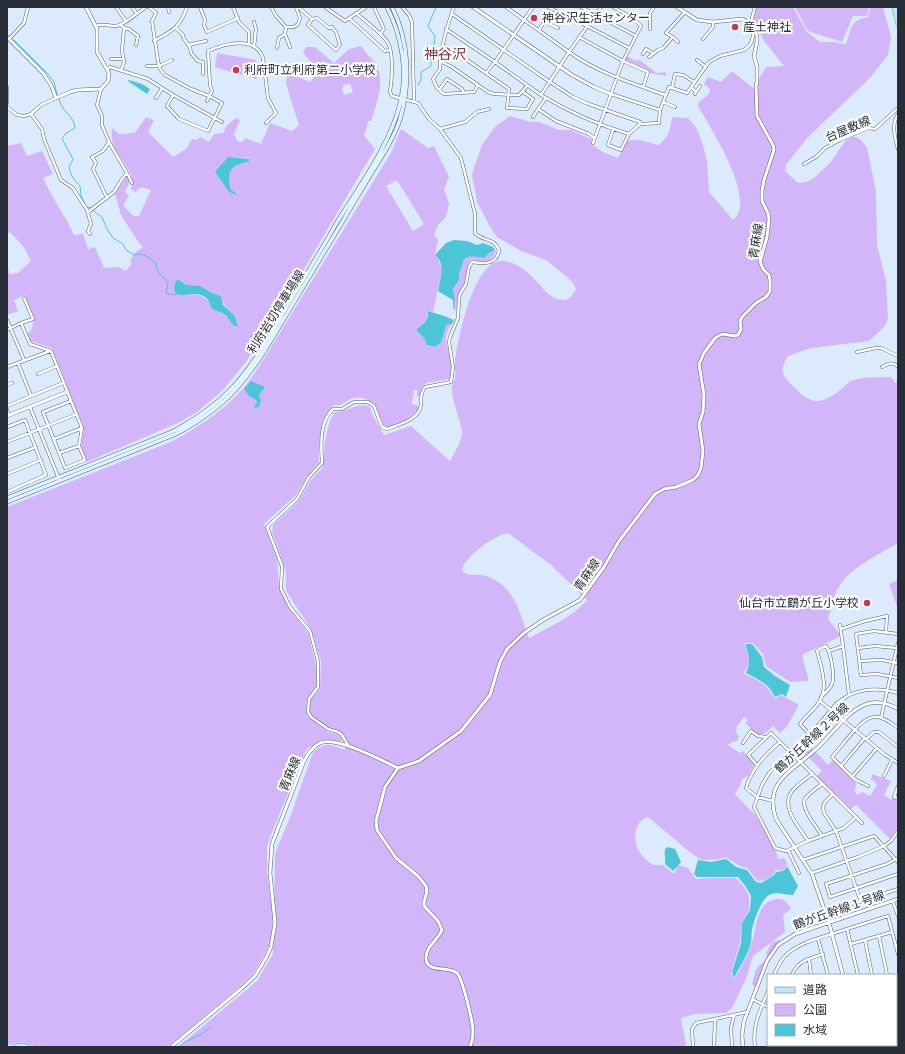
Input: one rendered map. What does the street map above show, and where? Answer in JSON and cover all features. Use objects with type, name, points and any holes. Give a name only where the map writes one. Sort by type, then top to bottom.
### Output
[{"type":"main road","name":"利府岩切停車場線","points":[[387,7],[395,24],[401,46],[403,67],[403,99]]},
{"type":"main road","name":"利府岩切停車場線","points":[[7,502],[176,434],[195,424],[236,390],[262,355],[396,130],[400,119],[407,79],[406,56],[401,32],[392,7]]},
{"type":"main road","points":[[894,7],[898,24]]},
{"type":"main road","points":[[897,7],[898,11]]},
{"type":"main road","name":"利府岩切停車場線","points":[[7,498],[59,480]]},
{"type":"street","points":[[28,7],[24,23],[8,39],[43,73],[51,85],[56,98]]},
{"type":"street","points":[[86,7],[97,29],[97,52],[99,58],[108,69],[109,76],[108,81],[101,89],[97,104],[102,116],[102,125],[109,142],[132,183]]},
{"type":"street","points":[[116,7],[126,21]]},
{"type":"street","points":[[132,7],[137,14]]},
{"type":"street","points":[[96,26],[121,25],[146,7]]},
{"type":"street","points":[[149,7],[156,13],[152,21],[154,41],[159,66],[165,75],[222,103],[208,131],[179,119],[167,106],[173,95]]},
{"type":"street","points":[[169,7],[169,12]]},
{"type":"street","points":[[154,41],[174,31],[181,22],[188,7]]},
{"type":"street","points":[[200,7],[205,20],[204,25],[207,32],[217,26],[223,25],[238,18]]},
{"type":"street","points":[[233,7],[239,22],[249,32],[249,44]]},
{"type":"street","points":[[271,7],[276,16],[286,27],[294,28],[298,24],[300,18],[297,7]]},
{"type":"street","points":[[297,7],[312,19],[317,18],[336,32],[340,45],[336,50],[308,25],[312,19]]},
{"type":"street","points":[[325,7],[344,21],[366,7]]},
{"type":"street","points":[[374,7],[384,29],[380,34]]},
{"type":"street","points":[[402,7],[409,15],[412,22],[414,101]]},
{"type":"street","points":[[454,7],[446,29],[440,69],[433,79],[438,90],[444,94],[474,92],[478,85]]},
{"type":"street","points":[[473,7],[478,8],[514,35],[586,83],[611,94],[660,110]]},
{"type":"street","points":[[506,7],[590,66],[617,78],[665,95]]},
{"type":"street","points":[[486,73],[533,7]]},
{"type":"street","points":[[548,7],[629,48]]},
{"type":"street","points":[[581,7],[636,36]]},
{"type":"street","points":[[541,95],[559,66],[601,7]]},
{"type":"street","points":[[593,143],[623,61],[641,26],[633,18],[613,7]]},
{"type":"street","points":[[650,29],[650,13],[654,7]]},
{"type":"street","points":[[613,130],[608,145],[621,150],[629,134],[640,124],[658,123],[660,110],[669,87],[686,93],[709,62],[720,56],[744,50],[752,41],[754,30],[748,22],[742,19],[713,22],[697,20],[677,7]]},
{"type":"street","name":"青麻線","points":[[171,1047],[241,989],[254,976],[263,963],[271,946],[274,934],[275,912],[270,873],[272,844],[304,762],[311,750],[322,743],[335,742],[348,746],[398,768],[419,761],[461,731],[490,695],[500,662],[507,648],[543,620],[580,600],[604,567],[619,541],[655,494],[664,489],[676,487],[693,480],[698,474],[701,468],[702,451],[699,424],[703,412],[704,395],[699,364],[704,353],[715,338],[722,334],[738,335],[741,329],[740,321],[742,317],[756,302],[766,297],[770,291],[769,275],[761,266],[760,262],[767,237],[769,219],[768,213],[762,201],[762,191],[774,150],[756,111],[757,66],[754,56],[758,42],[752,18],[755,7]]},
{"type":"street","points":[[678,42],[666,33],[685,12]]},
{"type":"street","points":[[348,746],[342,735],[328,729],[311,717],[308,712],[309,699],[318,687],[318,661],[310,631],[290,607],[281,588],[282,566],[267,527],[297,499],[309,477],[322,463],[321,446],[324,424],[333,409],[342,409],[354,402],[368,402],[374,406],[382,427],[387,430],[418,414],[422,393],[425,386],[451,381],[453,367],[449,342],[458,318],[460,294],[466,284],[469,266],[472,262],[482,264],[492,262],[498,257],[499,250],[495,243],[480,237],[475,233],[475,214],[461,158],[440,129],[429,119],[418,103],[392,96],[390,92],[392,64],[388,42],[356,13]]},
{"type":"street","points":[[452,14],[573,97],[640,122],[640,124]]},
{"type":"street","points":[[349,18],[385,51],[390,50]]},
{"type":"street","points":[[254,22],[256,29],[254,48]]},
{"type":"street","points":[[539,30],[544,22],[558,28]]},
{"type":"street","points":[[703,39],[713,27],[713,22]]},
{"type":"street","points":[[121,25],[138,36],[136,45]]},
{"type":"street","points":[[286,27],[285,34],[290,47]]},
{"type":"street","points":[[121,70],[124,59],[122,51],[124,28]]},
{"type":"street","points":[[176,28],[183,35],[190,47],[191,53],[198,61],[203,62],[203,74]]},
{"type":"street","points":[[446,29],[541,95],[572,113],[613,130],[629,134]]},
{"type":"street","points":[[277,48],[279,38],[285,34]]},
{"type":"street","points":[[579,37],[623,61],[648,72],[643,87]]},
{"type":"street","points":[[650,57],[653,53],[663,48],[673,37]]},
{"type":"street","points":[[188,45],[206,41]]},
{"type":"street","points":[[207,101],[212,91],[210,85],[208,51],[233,44],[249,44],[262,53],[264,58],[268,98],[276,113],[266,122]]},
{"type":"street","points":[[444,46],[454,51],[509,89],[507,108],[527,109],[533,99],[523,92]]},
{"type":"street","points":[[643,54],[646,49],[653,53]]},
{"type":"street","points":[[111,59],[124,59]]},
{"type":"street","points":[[147,66],[159,66],[172,60]]},
{"type":"street","points":[[697,60],[706,67]]},
{"type":"street","points":[[440,61],[494,94],[519,96],[528,86]]},
{"type":"street","points":[[108,69],[110,67],[148,79],[214,119],[222,122]]},
{"type":"street","points":[[672,88],[675,74],[683,75],[694,82]]},
{"type":"street","points":[[438,90],[447,79],[462,89],[464,93]]},
{"type":"street","points":[[691,87],[696,93],[700,86]]},
{"type":"street","points":[[7,87],[7,102]]},
{"type":"street","points":[[156,98],[162,88]]},
{"type":"street","points":[[7,107],[14,113],[22,116],[31,114],[41,105],[70,92],[77,90],[101,89]]},
{"type":"street","points":[[533,117],[546,98]]},
{"type":"street","points":[[663,102],[675,107]]},
{"type":"street","name":"台屋敷線","points":[[804,164],[840,140],[868,128],[875,129],[898,108]]},
{"type":"street","points":[[440,129],[465,122],[477,112],[489,109]]},
{"type":"street","points":[[538,109],[556,121],[589,134],[594,138]]},
{"type":"street","points":[[31,114],[42,129],[44,140],[61,180],[73,188],[88,212],[91,224],[88,231],[90,234]]},
{"type":"street","points":[[898,114],[894,122],[894,129],[898,149]]},
{"type":"street","points":[[106,198],[93,169],[96,163],[92,157],[103,151],[109,142]]},
{"type":"street","points":[[88,212],[114,192],[127,173]]},
{"type":"street","points":[[7,330],[32,319],[24,298]]},
{"type":"street","points":[[7,320],[24,360]]},
{"type":"street","points":[[21,324],[30,344],[51,351],[82,428],[80,446],[85,460],[65,468],[43,412],[71,401]]},
{"type":"street","points":[[857,352],[881,348],[898,356]]},
{"type":"street","points":[[7,366],[51,351]]},
{"type":"street","points":[[18,363],[31,396]]},
{"type":"street","points":[[882,367],[892,363],[896,364],[898,367]]},
{"type":"street","points":[[38,374],[57,366]]},
{"type":"street","points":[[7,385],[12,383]]},
{"type":"street","points":[[7,406],[64,383]]},
{"type":"street","points":[[7,410],[8,416],[67,392]]},
{"type":"street","points":[[30,407],[59,480]]},
{"type":"street","points":[[7,442],[77,414]]},
{"type":"street","points":[[7,427],[25,420],[46,475],[7,492]]},
{"type":"street","points":[[54,439],[82,428]]},
{"type":"street","points":[[60,453],[80,446]]},
{"type":"street","points":[[7,458],[36,447]]},
{"type":"street","points":[[7,474],[41,460]]},
{"type":"street","points":[[841,629],[887,616],[886,632]]},
{"type":"street","points":[[840,625],[849,695]]},
{"type":"street","points":[[898,634],[886,632],[865,632],[856,634],[861,675],[877,674],[898,678]]},
{"type":"street","points":[[881,718],[898,643]]},
{"type":"street","points":[[822,697],[824,683],[817,652],[818,649],[826,646],[830,651],[832,684],[830,689],[800,724],[810,735],[837,703],[849,695],[868,689],[888,690],[898,693]]},
{"type":"street","points":[[830,651],[843,646]]},
{"type":"street","points":[[858,648],[875,646],[897,648]]},
{"type":"street","points":[[859,661],[882,660],[898,663]]},
{"type":"street","points":[[820,700],[877,748],[898,763]]},
{"type":"street","name":"鶴が丘幹線２号線","points":[[843,974],[826,912],[812,874],[776,819],[773,811],[774,793],[778,783],[783,777],[818,748],[854,710],[864,705],[875,703],[884,704],[898,709]]},
{"type":"street","points":[[868,786],[863,782],[857,782],[832,757],[858,725],[865,720],[873,717],[881,718],[898,728]]},
{"type":"street","points":[[743,743],[751,731],[758,736],[766,737]]},
{"type":"street","points":[[757,765],[748,755],[771,732],[862,823]]},
{"type":"street","points":[[841,766],[865,738],[874,732],[880,732],[898,747]]},
{"type":"street","points":[[773,802],[757,797],[746,788],[749,778],[757,765],[780,742]]},
{"type":"street","points":[[852,777],[877,748]]},
{"type":"street","points":[[791,753],[769,773],[757,797],[754,807],[775,848],[786,851],[844,828],[856,817]]},
{"type":"street","points":[[884,776],[892,760]]},
{"type":"street","points":[[398,768],[385,787],[376,821],[377,830],[396,858],[418,876],[426,886],[427,891],[424,906],[438,921],[442,930],[426,954],[426,961],[433,967],[452,970],[459,977],[472,1022],[473,1036],[470,1047]]},
{"type":"street","points":[[808,841],[788,810],[787,802],[793,790],[812,774]]},
{"type":"street","points":[[822,784],[804,801],[806,810],[822,836]]},
{"type":"street","points":[[898,786],[894,796],[898,799]]},
{"type":"street","points":[[833,794],[824,802],[824,813],[836,831],[861,902]]},
{"type":"street","points":[[812,874],[884,846],[891,841],[898,831]]},
{"type":"street","points":[[803,860],[874,836],[897,860],[826,884],[830,897],[898,874]]},
{"type":"street","points":[[788,850],[799,873]]},
{"type":"street","points":[[826,912],[898,889]]},
{"type":"street","name":"鶴が丘幹線１号線","points":[[744,1047],[743,1028],[747,1012],[767,961],[778,945],[795,934],[898,900]]},
{"type":"street","points":[[893,902],[898,916]]},
{"type":"street","points":[[774,974],[784,956],[800,945],[888,916],[898,954]]},
{"type":"street","points":[[847,929],[858,974]]},
{"type":"street","points":[[851,944],[892,932]]},
{"type":"street","points":[[879,936],[887,974]]},
{"type":"street","points":[[818,939],[828,974]]},
{"type":"street","points":[[865,940],[872,974]]},
{"type":"street","points":[[792,974],[795,968],[800,963],[823,954]]},
{"type":"street","points":[[809,959],[811,974]]},
{"type":"street","points":[[755,1047],[754,1034],[756,1020],[767,994]]},
{"type":"street","points":[[752,999],[767,1006]]},
{"type":"street","points":[[693,1047],[692,1029],[696,1023],[747,1012]]},
{"type":"street","points":[[732,1047],[731,1028],[734,1015]]},
{"type":"street","points":[[714,1047],[715,1019]]},
{"type":"green space","points":[[757,7],[793,7],[807,32],[817,40],[821,42],[846,44],[852,26],[857,21],[868,17],[870,7],[883,7],[891,37],[888,55],[870,78],[807,138],[786,165],[785,171],[798,183],[806,182],[814,178],[830,163],[846,140],[851,137],[857,137],[867,148],[876,191],[877,245],[886,281],[888,320],[884,327],[869,341],[811,348],[788,356],[783,367],[783,373],[784,376],[802,395],[818,401],[824,400],[831,396],[856,379],[891,377],[895,383],[898,382],[898,543],[863,563],[841,583],[836,592],[828,619],[841,636],[802,655],[809,681],[790,682],[766,666],[763,654],[753,643],[744,643],[749,662],[743,673],[765,686],[775,699],[781,695],[799,705],[787,726],[780,733],[773,726],[761,735],[755,733],[745,723],[748,721],[744,717],[737,726],[736,732],[739,737],[737,741],[728,745],[740,753],[743,751],[754,765],[748,776],[742,779],[735,794],[756,816],[776,851],[778,859],[784,858],[787,863],[784,870],[776,870],[768,878],[758,881],[747,868],[740,866],[726,857],[702,860],[692,854],[648,817],[639,823],[637,828],[635,839],[638,849],[653,865],[663,865],[674,874],[678,865],[688,868],[696,879],[736,878],[744,887],[749,896],[749,910],[742,922],[740,942],[731,973],[734,979],[748,952],[758,916],[765,904],[770,901],[781,899],[785,901],[791,909],[783,915],[785,932],[753,956],[746,979],[732,1008],[726,1013],[695,1014],[681,1018],[686,1045],[684,1047],[178,1047],[257,981],[273,954],[273,922],[271,941],[252,975],[170,1045],[165,1047],[37,1047],[23,1042],[7,1045],[7,507],[173,441],[224,407],[240,392],[260,365],[391,153],[401,129],[428,148],[434,146],[449,177],[444,189],[449,204],[446,217],[438,225],[434,235],[438,240],[435,255],[437,256],[442,270],[433,312],[428,311],[427,319],[416,330],[425,339],[426,346],[436,347],[441,343],[447,324],[452,324],[446,335],[452,367],[450,379],[426,383],[423,386],[420,396],[417,396],[417,390],[414,390],[412,404],[419,406],[416,413],[389,428],[383,426],[375,404],[368,400],[354,398],[340,405],[334,405],[325,418],[321,432],[319,462],[311,471],[295,496],[264,524],[277,559],[279,588],[289,608],[308,633],[315,661],[317,686],[307,699],[307,716],[328,732],[339,735],[342,739],[341,741],[326,740],[318,742],[306,750],[272,832],[267,847],[267,872],[274,922],[275,853],[291,815],[313,752],[324,745],[335,746],[345,750],[345,737],[338,730],[328,728],[312,716],[309,711],[311,699],[320,688],[321,661],[311,629],[286,591],[286,571],[272,532],[273,525],[298,502],[311,480],[323,467],[327,432],[334,412],[343,411],[361,405],[370,407],[372,414],[384,435],[411,426],[450,461],[462,436],[452,395],[458,344],[470,299],[484,272],[492,264],[502,261],[518,265],[547,293],[560,300],[566,300],[571,297],[576,289],[567,277],[546,260],[521,251],[497,237],[477,202],[472,174],[482,145],[495,127],[510,116],[531,122],[539,122],[559,130],[571,130],[593,140],[591,144],[603,152],[618,158],[627,141],[639,140],[658,145],[667,136],[672,117],[688,118],[696,127],[702,142],[707,161],[709,192],[733,220],[739,211],[740,197],[736,181],[721,146],[698,106],[699,102],[709,94],[710,89],[704,84],[708,77],[721,82],[732,71],[753,88],[766,67],[784,66],[764,41],[754,19]],"holes":[[[397,180],[424,224],[413,231],[386,186]],[[254,382],[258,385],[261,392],[259,396],[261,402],[255,408],[254,406],[257,403],[256,400],[249,396],[246,391]],[[508,533],[551,565],[587,600],[568,617],[529,638],[518,609],[509,592],[493,579],[482,575],[466,574],[462,570],[468,559],[474,553],[496,537]]]},
{"type":"green space","points":[[795,7],[869,7],[867,16],[853,16],[842,42],[808,31]]},
{"type":"green space","points":[[361,46],[376,64],[379,73],[379,94],[371,121],[368,121],[364,135],[375,149],[278,313],[246,362],[223,390],[197,412],[178,423],[87,462],[81,446],[84,428],[52,348],[30,341],[27,333],[31,331],[34,318],[25,295],[14,300],[18,311],[7,315],[7,261],[9,274],[18,273],[31,261],[23,246],[10,232],[7,232],[7,146],[21,143],[27,156],[42,151],[53,174],[43,178],[74,235],[83,234],[88,249],[95,247],[104,268],[118,267],[126,271],[132,263],[130,260],[136,252],[143,247],[121,215],[115,194],[127,176],[130,181],[125,192],[129,196],[123,205],[133,216],[139,216],[151,190],[141,187],[135,192],[131,189],[132,178],[113,144],[112,128],[119,134],[135,133],[146,117],[154,120],[148,132],[173,157],[186,149],[192,139],[196,140],[201,137],[209,142],[214,134],[223,133],[227,125],[236,118],[240,120],[234,134],[238,142],[242,142],[245,138],[261,144],[270,123],[292,131],[299,125],[286,84],[287,76],[291,74],[310,82],[319,72],[303,53],[306,47],[315,47],[334,63],[349,49]],"holes":[[[350,84],[353,92],[344,95],[342,89],[344,85]],[[228,157],[249,158],[248,162],[232,168],[228,174],[231,190],[236,193],[236,195],[229,192],[215,172],[216,169]],[[179,280],[186,285],[221,296],[224,305],[235,317],[234,326],[224,314],[215,310],[209,302],[200,295],[176,294],[174,289]]]},
{"type":"green space","points":[[217,53],[256,60],[259,75],[256,79],[215,67]]},
{"type":"green space","points":[[627,56],[636,61],[638,59],[657,73],[665,72],[667,76],[649,73],[648,70],[625,60]]},
{"type":"green space","points":[[495,250],[496,251],[492,258],[487,261],[484,262],[472,259],[469,261],[464,285],[457,300],[457,310],[454,305],[455,300],[453,289],[459,280],[459,274],[464,259],[472,256],[481,258]]},
{"type":"green space","points":[[898,580],[898,607],[897,607],[889,584]]},
{"type":"green space","points":[[805,741],[813,749],[806,755],[798,747]]},
{"type":"green space","points":[[816,752],[828,765],[833,760],[856,783],[855,791],[857,795],[863,792],[870,796],[877,785],[873,780],[871,780],[872,774],[891,781],[884,795],[891,800],[892,798],[898,801],[898,826],[890,839],[856,805],[851,809],[817,776],[822,771],[809,758]]},
{"type":"green space","points":[[779,940],[781,943],[770,955],[756,988],[752,984],[756,969],[767,958],[766,953],[772,942]]},
{"type":"green space","points":[[897,1030],[898,1047],[856,1047],[897,1046]]},
{"type":"water","points":[[128,81],[142,84],[150,89],[147,94]]},
{"type":"water","points":[[228,157],[250,159],[248,162],[234,167],[230,172],[229,181],[231,190],[236,193],[236,195],[229,192],[215,172]]},
{"type":"water","points":[[454,240],[467,241],[477,245],[483,243],[493,247],[495,250],[484,258],[472,256],[464,259],[459,274],[459,280],[453,289],[456,311],[453,307],[453,300],[438,291],[441,267],[438,258],[435,255],[446,243]]},
{"type":"water","points":[[177,280],[186,285],[200,286],[221,296],[223,305],[234,315],[238,326],[234,326],[224,314],[212,309],[209,302],[201,295],[176,294],[174,287]]},
{"type":"water","points":[[428,311],[454,320],[452,324],[447,324],[441,343],[435,347],[426,345],[425,339],[416,330],[425,322],[428,317]]},
{"type":"water","points":[[251,381],[265,387],[259,395],[261,401],[259,407],[255,408],[254,406],[257,403],[256,400],[249,396],[244,389]]},
{"type":"water","points":[[745,644],[752,644],[762,657],[764,667],[790,685],[786,697],[782,694],[775,697],[773,692],[766,685],[746,673],[749,665],[749,658]]},
{"type":"water","points":[[668,847],[675,849],[681,862],[673,871],[665,864],[665,849]]},
{"type":"water","points":[[726,859],[736,867],[747,870],[756,882],[761,883],[774,875],[776,872],[784,870],[787,866],[798,886],[793,895],[778,893],[772,894],[763,901],[754,921],[748,951],[734,978],[732,972],[741,943],[742,923],[750,910],[751,896],[738,877],[697,877],[694,874],[698,860],[711,862]]},
{"type":"waterway","points":[[418,85],[421,80],[421,72],[431,66],[431,60],[427,53],[434,45],[435,36],[428,26],[436,7]]},
{"type":"waterway","points":[[14,40],[49,75],[54,82],[57,94]]},
{"type":"waterway","points":[[59,99],[63,108],[74,124],[75,128],[65,134],[62,139],[73,159],[69,167],[70,171],[73,178],[80,186],[81,195],[86,207],[92,208],[102,217],[113,238],[123,244],[126,250],[134,255],[140,254],[146,256],[156,263],[157,270],[168,283],[166,293],[174,295],[177,294]]},
{"type":"waterway","points":[[179,1047],[183,1043],[200,1035],[211,1027]]},
{"type":"waterway","points":[[10,1047],[21,1043],[32,1047]]},
{"type":"place","name":"神谷沢生活センター","points":[[534,18]]},
{"type":"place","name":"産土神社","points":[[735,27]]},
{"type":"place","name":"利府町立利府第二小学校","points":[[236,70]]},
{"type":"place","name":"仙台市立鶴が丘小学校","points":[[867,603]]},
{"type":"district","name":"神谷沢","points":[[445,54]]}]
